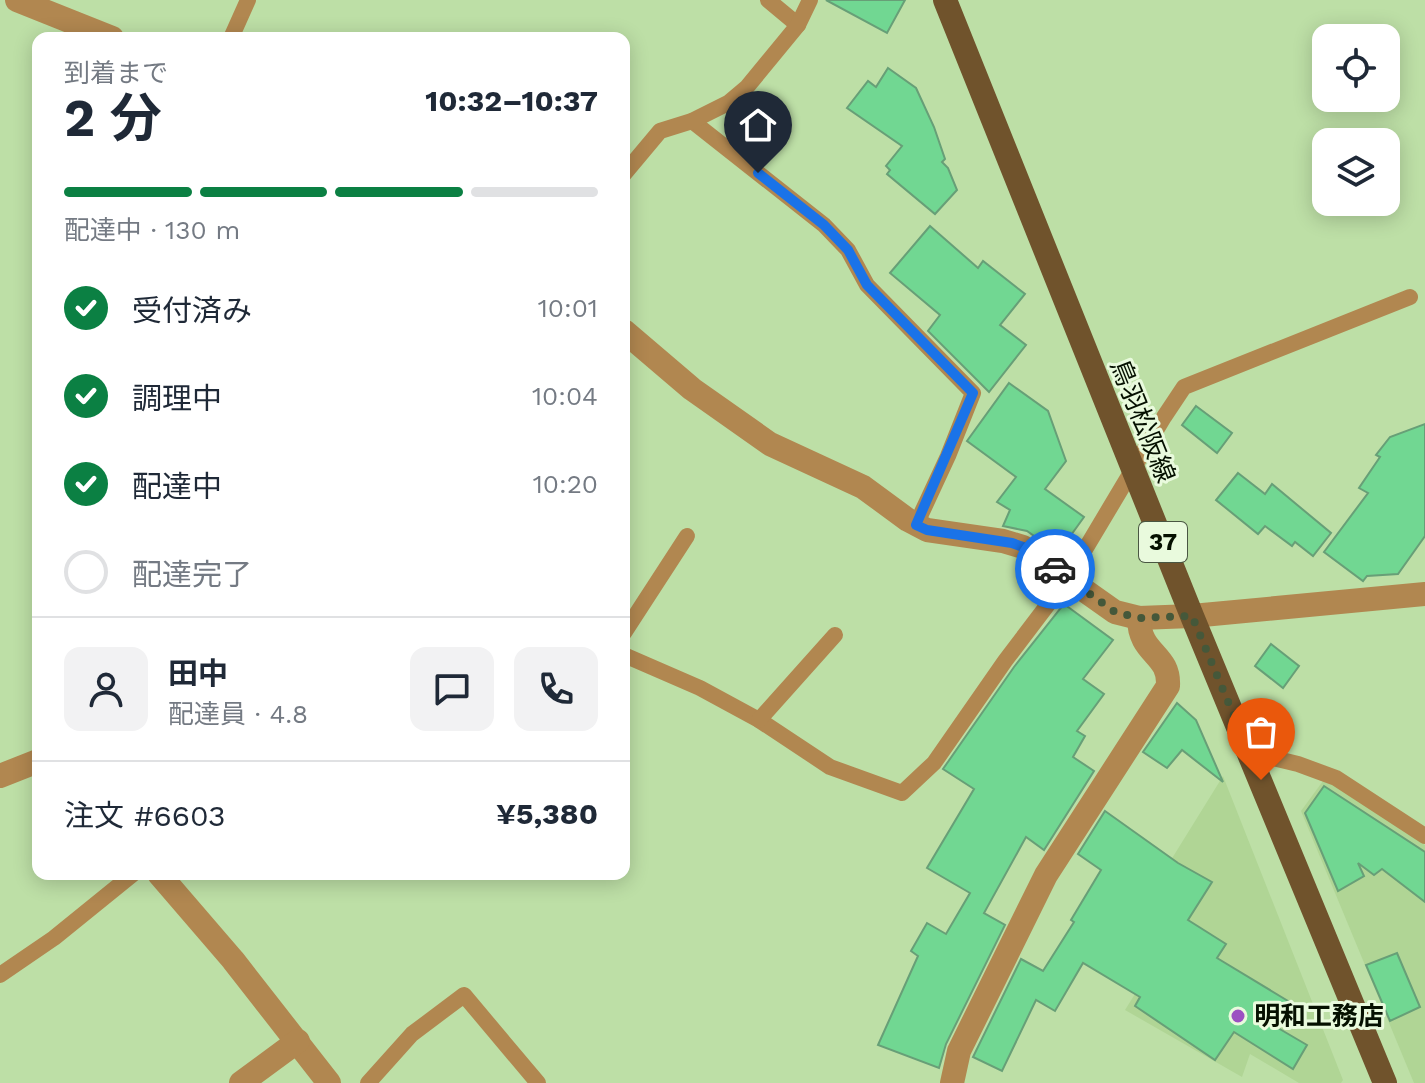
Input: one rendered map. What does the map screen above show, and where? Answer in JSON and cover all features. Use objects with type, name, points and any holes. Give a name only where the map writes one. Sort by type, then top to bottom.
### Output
[{"type":"main road","name":"鳥羽松阪線","points":[[945,0],[1192,616],[1385,1083]]},
{"type":"street","points":[[17,0],[97,32]]},
{"type":"street","points":[[630,336],[692,389],[770,444],[863,487],[927,530],[1023,547],[1107,608],[1139,618],[1192,616],[1425,594]]},
{"type":"street","points":[[952,1083],[959,1051],[1046,875],[1168,686],[1166,670],[1142,639],[1139,618]]},
{"type":"street","points":[[0,776],[32,763]]},
{"type":"street","points":[[164,880],[298,1041],[329,1083]]},
{"type":"street","points":[[241,1083],[298,1041]]},
{"type":"lane","points":[[234,32],[248,0]]},
{"type":"lane","points":[[768,0],[798,25]]},
{"type":"lane","points":[[630,167],[660,131],[692,121],[728,103],[747,87],[798,25],[810,0]]},
{"type":"lane","points":[[692,121],[824,225],[848,250],[867,285],[973,393],[916,525]]},
{"type":"lane","points":[[630,658],[700,688],[759,720],[830,767],[902,793],[934,763],[1068,578],[1184,387],[1410,297]]},
{"type":"lane","points":[[630,624],[687,536]]},
{"type":"lane","points":[[759,720],[835,635]]},
{"type":"lane","points":[[1249,752],[1298,764],[1336,778],[1425,836]]},
{"type":"lane","points":[[0,975],[54,938],[126,880]]},
{"type":"lane","points":[[368,1083],[412,1034],[464,995],[538,1083]]},
{"type":"shaded area","points":[[1223,776],[1343,1080],[1341,1083],[1299,1083],[1250,1054],[1242,1077],[1125,1010],[1160,954],[1127,931]]},
{"type":"shaded area","points":[[1323,781],[1343,789],[1425,845],[1425,1083],[1414,1083],[1301,811]]},
{"type":"building","points":[[826,0],[905,0],[887,33]]},
{"type":"building","points":[[888,68],[916,88],[934,127],[945,159],[942,162],[948,168],[957,190],[935,214],[887,174],[890,170],[886,166],[902,146],[847,108],[868,81],[876,87]]},
{"type":"building","points":[[930,226],[978,268],[983,261],[1025,294],[1000,325],[1026,345],[989,392],[928,331],[940,315],[890,273]]},
{"type":"building","points":[[1009,383],[1048,411],[1066,461],[1045,489],[1084,517],[1058,553],[1027,531],[1003,526],[1010,510],[997,502],[1016,477],[967,441]]},
{"type":"building","points":[[1196,406],[1232,433],[1217,453],[1182,425]]},
{"type":"building","points":[[1425,424],[1425,536],[1398,574],[1367,576],[1363,581],[1324,552],[1368,493],[1359,488],[1380,457],[1376,455],[1390,437]]},
{"type":"building","points":[[1238,473],[1265,494],[1272,484],[1331,533],[1313,556],[1295,542],[1292,546],[1265,526],[1258,534],[1216,500]]},
{"type":"building","points":[[1064,604],[1113,640],[1083,679],[1104,694],[1077,731],[1085,736],[1073,757],[1094,771],[1044,850],[1026,837],[984,913],[1005,925],[946,1044],[939,1068],[878,1045],[918,956],[911,951],[927,923],[946,934],[970,893],[927,868],[974,789],[943,769],[1014,667]]},
{"type":"building","points":[[1271,644],[1299,666],[1283,688],[1255,666]]},
{"type":"building","points":[[1177,703],[1196,720],[1223,782],[1182,750],[1167,768],[1143,752]]},
{"type":"building","points":[[1324,786],[1425,852],[1425,902],[1382,869],[1374,875],[1358,863],[1364,876],[1338,891],[1305,813]]},
{"type":"building","points":[[1105,811],[1178,863],[1212,882],[1188,920],[1226,944],[1217,958],[1293,1004],[1278,1028],[1307,1045],[1293,1069],[1234,1032],[1215,1060],[1135,1006],[1140,997],[1083,963],[1055,1011],[1036,1000],[1002,1071],[973,1057],[1021,959],[1043,971],[1074,922],[1071,920],[1101,870],[1078,854]]},
{"type":"building","points":[[1397,953],[1420,1007],[1390,1021],[1366,965]]},
{"type":"way so far","points":[[1055,569],[1115,612],[1139,618],[1192,616],[1261,780]]},
{"type":"place","name":"明和工務店","points":[[1238,1016]]},
{"type":"route","points":[[758,173],[824,225],[848,250],[867,285],[973,393],[916,525],[927,530],[1012,543],[1055,569]]}]
